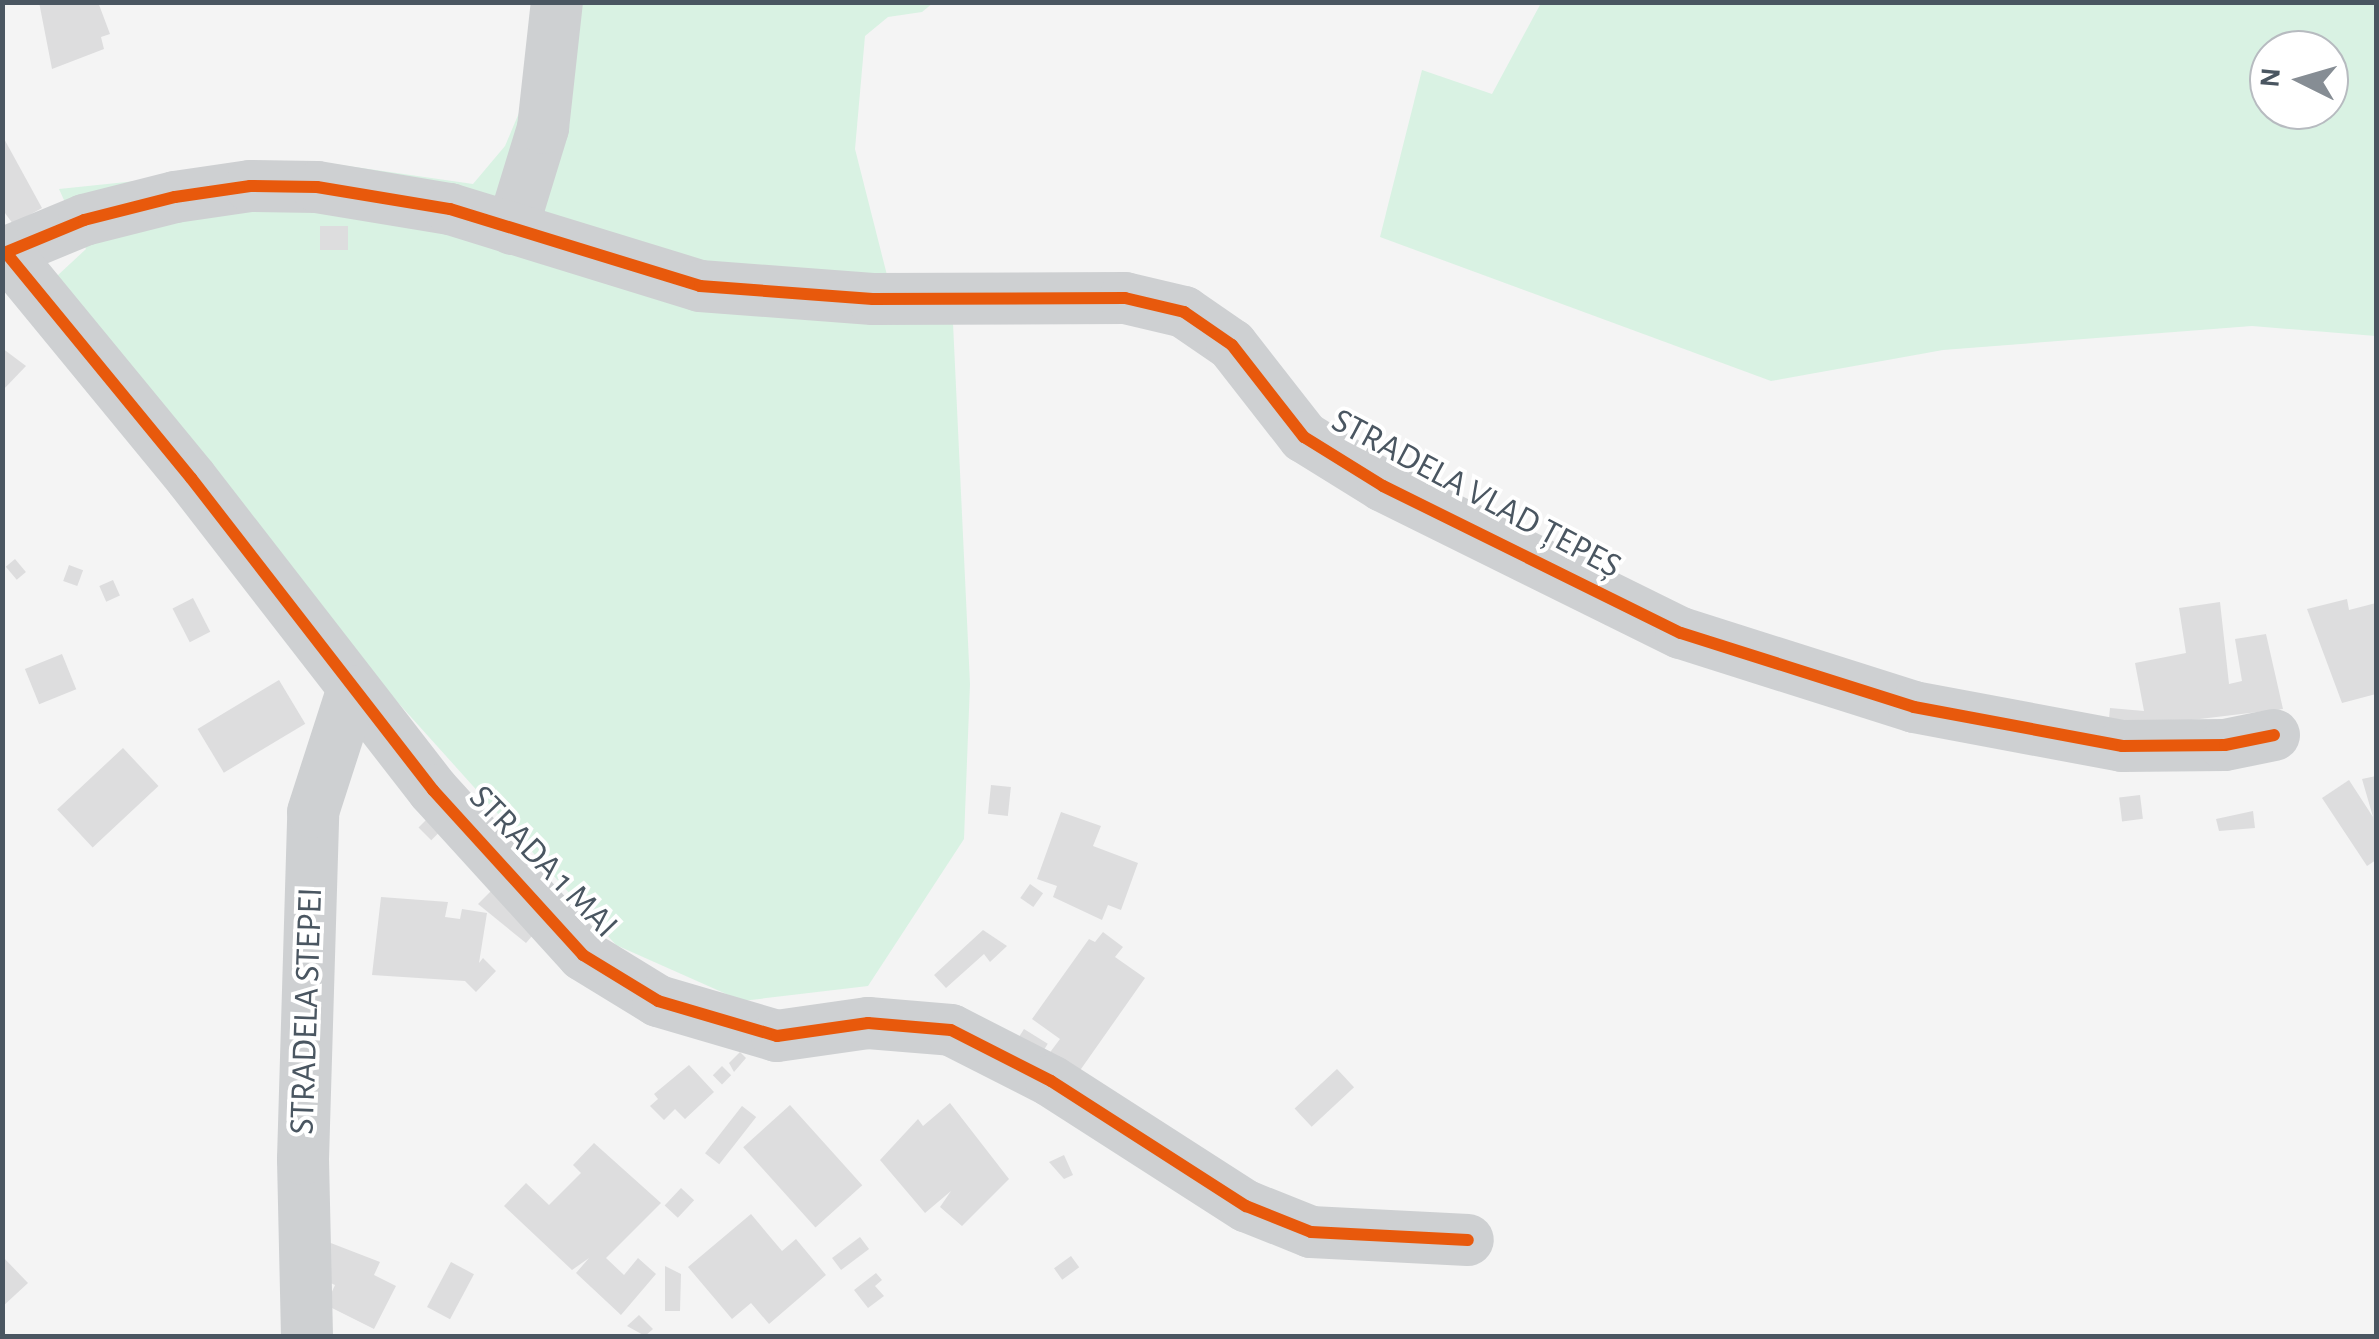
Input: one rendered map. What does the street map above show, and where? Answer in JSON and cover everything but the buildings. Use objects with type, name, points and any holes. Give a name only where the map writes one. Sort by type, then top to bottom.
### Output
[{"type":"street","points":[[512,229],[543,128],[557,2]]},
{"type":"street","name":"STRADA 1 MAI","points":[[512,229],[390,198],[317,187],[250,186],[84,220],[5,254],[191,478],[352,691],[584,955],[658,1001],[777,1036],[868,1022],[951,1030],[1051,1081],[1246,1206],[1311,1232],[1468,1240]]},
{"type":"street","name":"STRADELA VLAD ȚEPEȘ","points":[[512,229],[700,286],[873,299],[1125,298],[1184,312],[1232,345],[1304,436],[1384,486],[1681,633],[1914,707],[2122,746],[2226,745],[2274,735]]},
{"type":"street","name":"STRADELA STEPEI","points":[[307,1336],[303,1158],[313,812],[352,691]]},
{"type":"green space","points":[[539,3],[933,3],[922,12],[888,17],[865,36],[855,149],[889,283],[953,323],[970,684],[964,839],[868,986],[742,1001],[616,945],[330,627],[57,276],[86,249],[59,189],[320,162],[473,184],[505,146],[524,101]]},
{"type":"green space","points":[[1541,3],[2376,3],[2376,336],[2252,326],[1943,350],[1771,381],[1380,237],[1422,70],[1492,94]]},
{"type":"cycle path","points":[[2,254],[84,220],[175,197],[250,186],[317,187],[450,209],[700,286],[873,299],[1125,298],[1184,312],[1232,345],[1304,437],[1383,486],[1681,633],[1914,707],[2122,746],[2225,745],[2274,735]]},
{"type":"cycle path","points":[[7,254],[191,478],[433,790],[583,955],[658,1001],[777,1036],[868,1023],[951,1030],[1051,1081],[1246,1206],[1311,1232],[1468,1240]]}]
